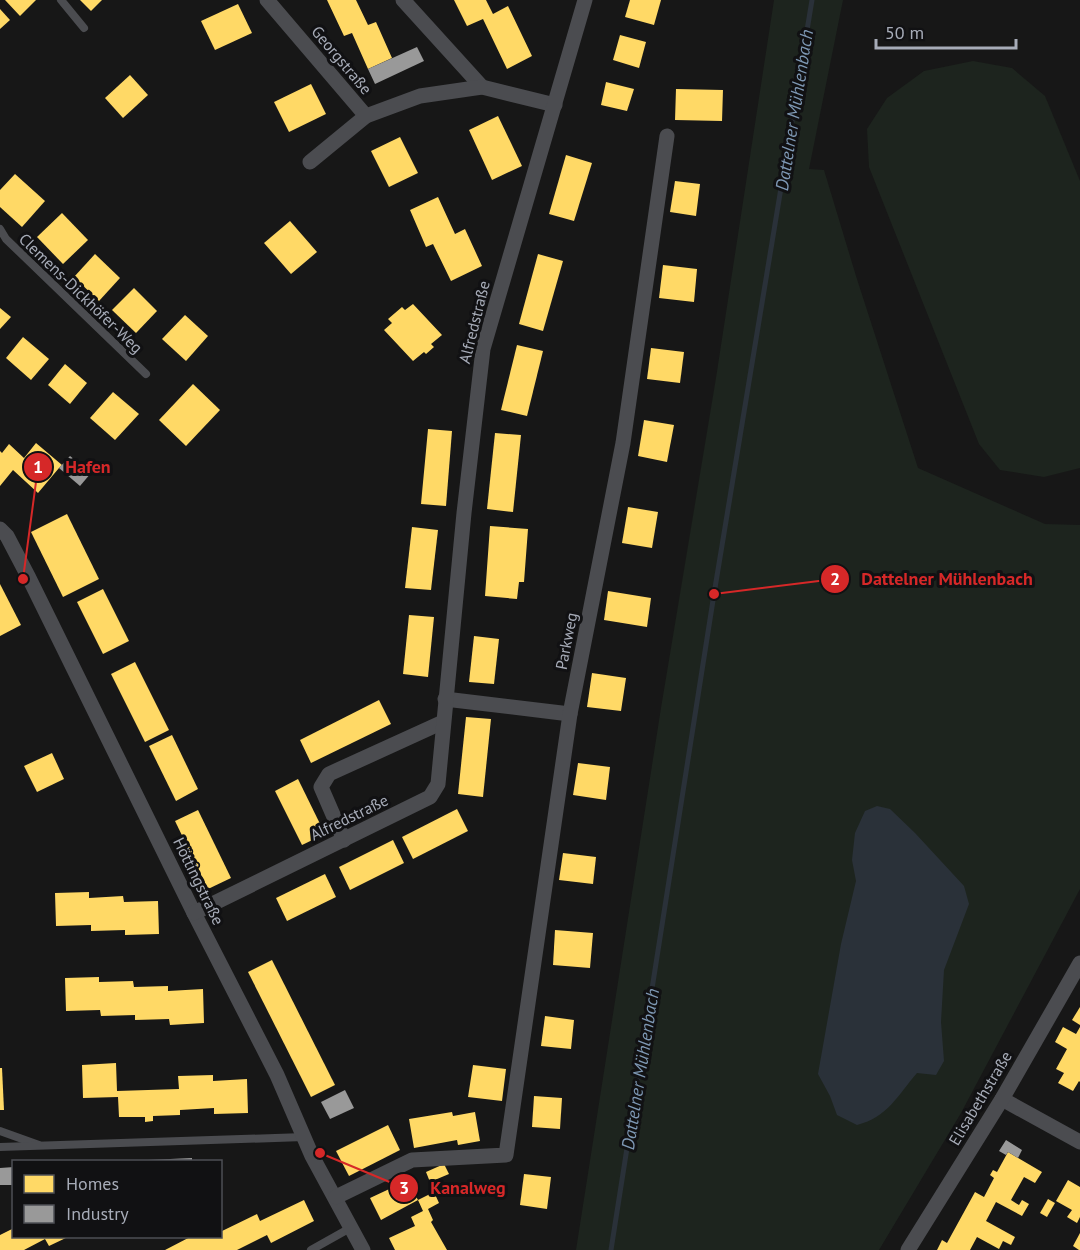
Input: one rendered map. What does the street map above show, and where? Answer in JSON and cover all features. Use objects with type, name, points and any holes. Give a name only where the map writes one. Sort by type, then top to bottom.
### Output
[{"type":"street","name":"Georgstraße","points":[[267,0],[366,116]]},
{"type":"street","points":[[403,0],[482,87]]},
{"type":"street","name":"Alfredstraße","points":[[194,913],[430,797],[438,784],[483,349],[585,0]]},
{"type":"street","points":[[310,162],[366,116],[420,96],[482,87],[555,105]]},
{"type":"street","name":"Parkweg","points":[[336,1197],[412,1160],[506,1155],[570,714],[623,443],[667,136]]},
{"type":"street","name":"Höttingstraße","points":[[0,529],[7,536],[29,578],[194,913],[278,1075],[312,1156],[363,1250]]},
{"type":"street","points":[[446,699],[570,714]]},
{"type":"street","points":[[344,840],[321,787],[329,774],[443,722]]},
{"type":"street","name":"Elisabethstraße","points":[[908,1250],[1002,1099],[1080,963]]},
{"type":"street","points":[[1002,1099],[1080,1142]]},
{"type":"lane","points":[[61,0],[84,28]]},
{"type":"lane","name":"Clemens-Dickhöfer-Weg","points":[[0,229],[6,239],[146,374]]},
{"type":"lane","points":[[0,1131],[43,1146]]},
{"type":"lane","points":[[0,1147],[304,1137]]},
{"type":"lane","points":[[311,1250],[352,1227]]},
{"type":"shaded area","points":[[774,0],[843,0],[809,169],[824,170],[918,468],[1045,524],[1080,525],[1080,889],[961,1113],[879,1250],[576,1250],[661,708],[716,378]]},
{"type":"shaded area","points":[[973,61],[1012,68],[1045,96],[1080,181],[1080,468],[1044,477],[1000,470],[979,444],[869,167],[867,129],[887,98],[924,71]]},
{"type":"shaded area","points":[[877,806],[890,809],[915,833],[964,886],[969,904],[944,970],[941,1022],[944,1061],[936,1075],[917,1073],[884,1111],[877,1117],[857,1125],[837,1115],[818,1074],[841,944],[856,881],[852,860],[855,833],[865,811]]},
{"type":"building: Homes","points":[[5,0],[36,0],[20,16]]},
{"type":"building: Homes","points":[[80,0],[102,0],[91,11]]},
{"type":"building: Homes","points":[[327,0],[356,0],[368,25],[376,22],[392,58],[368,69],[352,33],[344,36]]},
{"type":"building: Homes","points":[[454,0],[486,0],[493,14],[508,6],[532,56],[507,69],[483,19],[467,26]]},
{"type":"building: Homes","points":[[630,0],[661,0],[654,25],[625,17]]},
{"type":"building: Homes","points":[[238,4],[252,33],[215,50],[201,21]]},
{"type":"building: Homes","points":[[0,9],[10,20],[0,29]]},
{"type":"building: Homes","points":[[620,35],[646,42],[639,68],[613,60]]},
{"type":"building: Homes","points":[[130,75],[148,95],[123,118],[105,98]]},
{"type":"building: Homes","points":[[606,82],[634,89],[627,111],[601,105]]},
{"type":"building: Homes","points":[[311,84],[326,114],[289,132],[274,102]]},
{"type":"building: Homes","points":[[676,89],[723,90],[722,121],[675,120]]},
{"type":"building: Homes","points":[[498,116],[522,166],[492,180],[469,130]]},
{"type":"building: Homes","points":[[400,137],[418,173],[389,187],[371,151]]},
{"type":"building: Homes","points":[[566,155],[592,163],[574,221],[549,214]]},
{"type":"building: Homes","points":[[15,174],[45,201],[22,227],[0,207],[0,190]]},
{"type":"building: Homes","points":[[675,181],[700,184],[696,216],[670,212]]},
{"type":"building: Homes","points":[[438,197],[455,234],[465,229],[482,266],[451,281],[433,244],[426,247],[410,210]]},
{"type":"building: Homes","points":[[62,213],[88,240],[63,264],[37,237]]},
{"type":"building: Homes","points":[[290,221],[317,252],[291,274],[264,243]]},
{"type":"building: Homes","points":[[95,254],[120,278],[99,301],[74,277]]},
{"type":"building: Homes","points":[[538,254],[563,261],[543,331],[519,324]]},
{"type":"building: Homes","points":[[663,265],[697,269],[694,302],[659,298]]},
{"type":"building: Homes","points":[[134,288],[157,311],[136,333],[112,310]]},
{"type":"building: Homes","points":[[413,304],[442,335],[431,344],[434,347],[413,361],[384,330],[392,323],[388,319],[402,307],[405,310]]},
{"type":"building: Homes","points":[[0,308],[11,317],[0,329]]},
{"type":"building: Homes","points":[[185,315],[208,336],[186,361],[162,339]]},
{"type":"building: Homes","points":[[23,337],[49,359],[31,380],[6,358]]},
{"type":"building: Homes","points":[[517,345],[543,351],[527,416],[501,410]]},
{"type":"building: Homes","points":[[651,348],[684,352],[680,383],[647,379]]},
{"type":"building: Homes","points":[[65,364],[87,383],[70,404],[48,385]]},
{"type":"building: Homes","points":[[193,384],[220,410],[186,446],[159,420]]},
{"type":"building: Homes","points":[[113,392],[139,414],[115,440],[90,418]]},
{"type":"building: Homes","points":[[644,420],[674,425],[667,462],[638,456]]},
{"type":"building: Homes","points":[[428,429],[452,431],[446,506],[421,504]]},
{"type":"building: Homes","points":[[495,433],[521,435],[513,512],[487,509]]},
{"type":"building: Homes","points":[[36,443],[62,465],[38,493],[13,470],[0,486],[0,451],[2,453],[9,444],[24,458]]},
{"type":"building: Homes","points":[[628,507],[658,512],[652,548],[622,543]]},
{"type":"building: Homes","points":[[67,514],[99,579],[63,597],[31,532]]},
{"type":"building: Homes","points":[[490,526],[528,529],[524,582],[519,582],[517,599],[485,596]]},
{"type":"building: Homes","points":[[412,527],[438,530],[431,590],[405,588]]},
{"type":"building: Homes","points":[[0,584],[21,625],[0,636]]},
{"type":"building: Homes","points":[[103,589],[129,641],[103,654],[77,602]]},
{"type":"building: Homes","points":[[608,591],[651,598],[647,627],[604,620]]},
{"type":"building: Homes","points":[[409,615],[434,617],[428,677],[403,674]]},
{"type":"building: Homes","points":[[474,636],[499,639],[494,684],[469,682]]},
{"type":"building: Homes","points":[[135,662],[169,730],[145,742],[111,674]]},
{"type":"building: Homes","points":[[592,673],[626,678],[621,711],[587,707]]},
{"type":"building: Homes","points":[[379,700],[391,724],[311,763],[300,740]]},
{"type":"building: Homes","points":[[466,717],[491,719],[483,797],[458,794]]},
{"type":"building: Homes","points":[[172,735],[198,789],[176,801],[149,746]]},
{"type":"building: Homes","points":[[52,753],[64,779],[37,792],[24,766]]},
{"type":"building: Homes","points":[[578,763],[610,767],[606,800],[573,795]]},
{"type":"building: Homes","points":[[298,779],[325,834],[302,845],[275,791]]},
{"type":"building: Homes","points":[[457,809],[468,831],[413,859],[402,837]]},
{"type":"building: Homes","points":[[198,810],[231,878],[208,889],[175,821]]},
{"type":"building: Homes","points":[[393,840],[404,863],[350,890],[339,867]]},
{"type":"building: Homes","points":[[563,853],[596,857],[593,884],[559,880]]},
{"type":"building: Homes","points":[[325,874],[336,897],[287,921],[276,898]]},
{"type":"building: Homes","points":[[89,892],[89,898],[123,896],[124,902],[158,901],[159,934],[125,935],[125,930],[91,931],[91,925],[56,926],[55,893]]},
{"type":"building: Homes","points":[[555,930],[593,933],[590,968],[553,965]]},
{"type":"building: Homes","points":[[272,960],[335,1085],[311,1097],[248,972]]},
{"type":"building: Homes","points":[[99,977],[99,982],[133,981],[134,987],[168,986],[168,991],[203,989],[204,1023],[170,1025],[169,1019],[135,1020],[135,1015],[101,1016],[100,1010],[66,1011],[65,978]]},
{"type":"building: Homes","points":[[1080,1007],[1080,1025],[1072,1020]]},
{"type":"building: Homes","points":[[545,1016],[574,1020],[571,1049],[541,1046]]},
{"type":"building: Homes","points":[[1063,1027],[1076,1034],[1080,1027],[1080,1082],[1073,1091],[1058,1083],[1064,1073],[1056,1069],[1067,1049],[1055,1042]]},
{"type":"building: Homes","points":[[116,1063],[117,1091],[179,1089],[178,1076],[213,1075],[213,1081],[247,1079],[248,1113],[214,1114],[214,1108],[180,1110],[180,1115],[153,1116],[153,1121],[145,1122],[145,1117],[119,1117],[118,1097],[83,1098],[82,1065]]},
{"type":"building: Homes","points":[[473,1065],[506,1069],[502,1101],[468,1097]]},
{"type":"building: Homes","points":[[0,1068],[2,1068],[4,1110],[0,1110]]},
{"type":"building: Homes","points":[[534,1096],[562,1098],[560,1129],[532,1127]]},
{"type":"building: Homes","points":[[452,1112],[453,1116],[475,1112],[480,1141],[458,1145],[457,1140],[414,1148],[409,1119]]},
{"type":"building: Homes","points":[[388,1125],[400,1150],[349,1176],[336,1151]]},
{"type":"building: Homes","points":[[1008,1152],[1042,1172],[1035,1183],[1024,1177],[1011,1200],[1019,1205],[1022,1200],[1029,1204],[1022,1216],[996,1202],[986,1221],[1015,1237],[1011,1245],[1003,1241],[999,1249],[977,1237],[970,1250],[937,1250],[942,1240],[947,1243],[975,1192],[984,1197],[994,1178],[990,1175],[993,1170],[997,1172]]},
{"type":"building: Homes","points":[[444,1164],[449,1174],[430,1182],[426,1172]]},
{"type":"building: Homes","points":[[524,1174],[551,1177],[547,1209],[520,1205]]},
{"type":"building: Homes","points":[[1068,1180],[1080,1187],[1080,1217],[1077,1223],[1067,1217],[1072,1210],[1056,1201]]},
{"type":"building: Homes","points":[[400,1184],[403,1189],[410,1185],[418,1200],[381,1220],[370,1198]]},
{"type":"building: Homes","points":[[434,1192],[439,1203],[428,1209],[433,1220],[431,1222],[447,1250],[395,1250],[389,1238],[415,1226],[411,1217],[423,1211],[418,1200]]},
{"type":"building: Homes","points":[[1048,1199],[1055,1203],[1047,1217],[1040,1213]]},
{"type":"building: Homes","points":[[304,1200],[314,1221],[271,1243],[267,1235],[237,1250],[165,1250],[188,1238],[222,1238],[222,1231],[257,1214],[260,1221]]},
{"type":"building: Homes","points":[[12,1229],[12,1238],[66,1238],[49,1246],[45,1239],[24,1250],[0,1250],[0,1235]]},
{"type":"building: Homes","points":[[1080,1233],[1080,1250],[1079,1250],[1073,1246]]},
{"type":"building: Industry","points":[[417,47],[424,61],[375,84],[368,69]]},
{"type":"building: Industry","points":[[70,456],[91,473],[80,486],[59,468]]},
{"type":"building: Industry","points":[[345,1090],[354,1108],[330,1119],[321,1102]]},
{"type":"building: Industry","points":[[1006,1140],[1022,1150],[1018,1158],[1008,1152],[1006,1155],[999,1151]]},
{"type":"building: Industry","points":[[192,1158],[192,1160],[148,1160]]},
{"type":"building: Industry","points":[[12,1167],[12,1185],[0,1185],[0,1168]]},
{"type":"waterway","name":"Dattelner Mühlenbach","points":[[611,1250],[714,594],[812,0]]},
{"type":"place","name":"Hafen","points":[[23,579]]},
{"type":"place","name":"Dattelner Mühlenbach","points":[[714,594]]},
{"type":"place","name":"Kanalweg","points":[[320,1153]]}]
